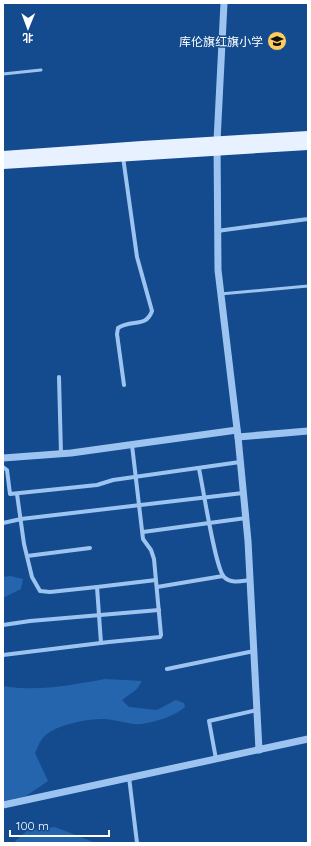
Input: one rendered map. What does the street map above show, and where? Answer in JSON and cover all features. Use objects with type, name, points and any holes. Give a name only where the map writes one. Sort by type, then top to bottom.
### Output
[{"type":"main road","points":[[3,164],[124,157],[308,136]]},
{"type":"main road","points":[[3,156],[217,146],[308,146]]},
{"type":"street","points":[[224,3],[217,146],[218,270],[238,434],[246,518],[258,750]]},
{"type":"street","points":[[124,157],[137,257],[152,311],[150,318],[146,320],[124,325],[118,328],[117,334],[124,385]]},
{"type":"street","points":[[217,231],[308,219]]},
{"type":"street","points":[[59,377],[60,454]]},
{"type":"street","points":[[3,458],[60,454],[238,434],[308,431]]},
{"type":"street","points":[[3,655],[160,637],[154,559],[151,550],[143,538],[132,445]]},
{"type":"street","points":[[3,467],[7,470],[10,494],[17,494],[97,485],[113,480],[240,462]]},
{"type":"street","points":[[199,469],[220,572],[231,581],[237,582],[250,580]]},
{"type":"street","points":[[3,523],[20,519],[243,493]]},
{"type":"street","points":[[17,494],[27,556],[32,577],[40,591],[50,592],[156,580]]},
{"type":"street","points":[[143,532],[246,518]]},
{"type":"street","points":[[27,556],[90,548]]},
{"type":"street","points":[[156,587],[223,576]]},
{"type":"street","points":[[97,587],[101,643]]},
{"type":"street","points":[[3,625],[30,621],[159,610]]},
{"type":"street","points":[[167,669],[254,651]]},
{"type":"street","points":[[216,759],[209,721],[257,710]]},
{"type":"street","points":[[3,805],[308,739]]},
{"type":"street","points":[[129,777],[137,843]]},
{"type":"lane","points":[[3,74],[41,70]]},
{"type":"lane","points":[[220,294],[308,286]]},
{"type":"shaded area","points":[[10,576],[23,579],[21,589],[3,598],[3,577]]},
{"type":"shaded area","points":[[105,679],[142,681],[137,689],[122,700],[129,707],[157,710],[176,700],[184,703],[185,707],[165,718],[142,724],[98,719],[71,723],[54,730],[42,739],[35,753],[48,781],[26,796],[3,801],[3,686],[16,688],[42,688]]},
{"type":"shaded area","points":[[55,827],[96,843],[13,843],[27,831]]},
{"type":"place","name":"库伦旗红旗小学","points":[[277,41]]}]
